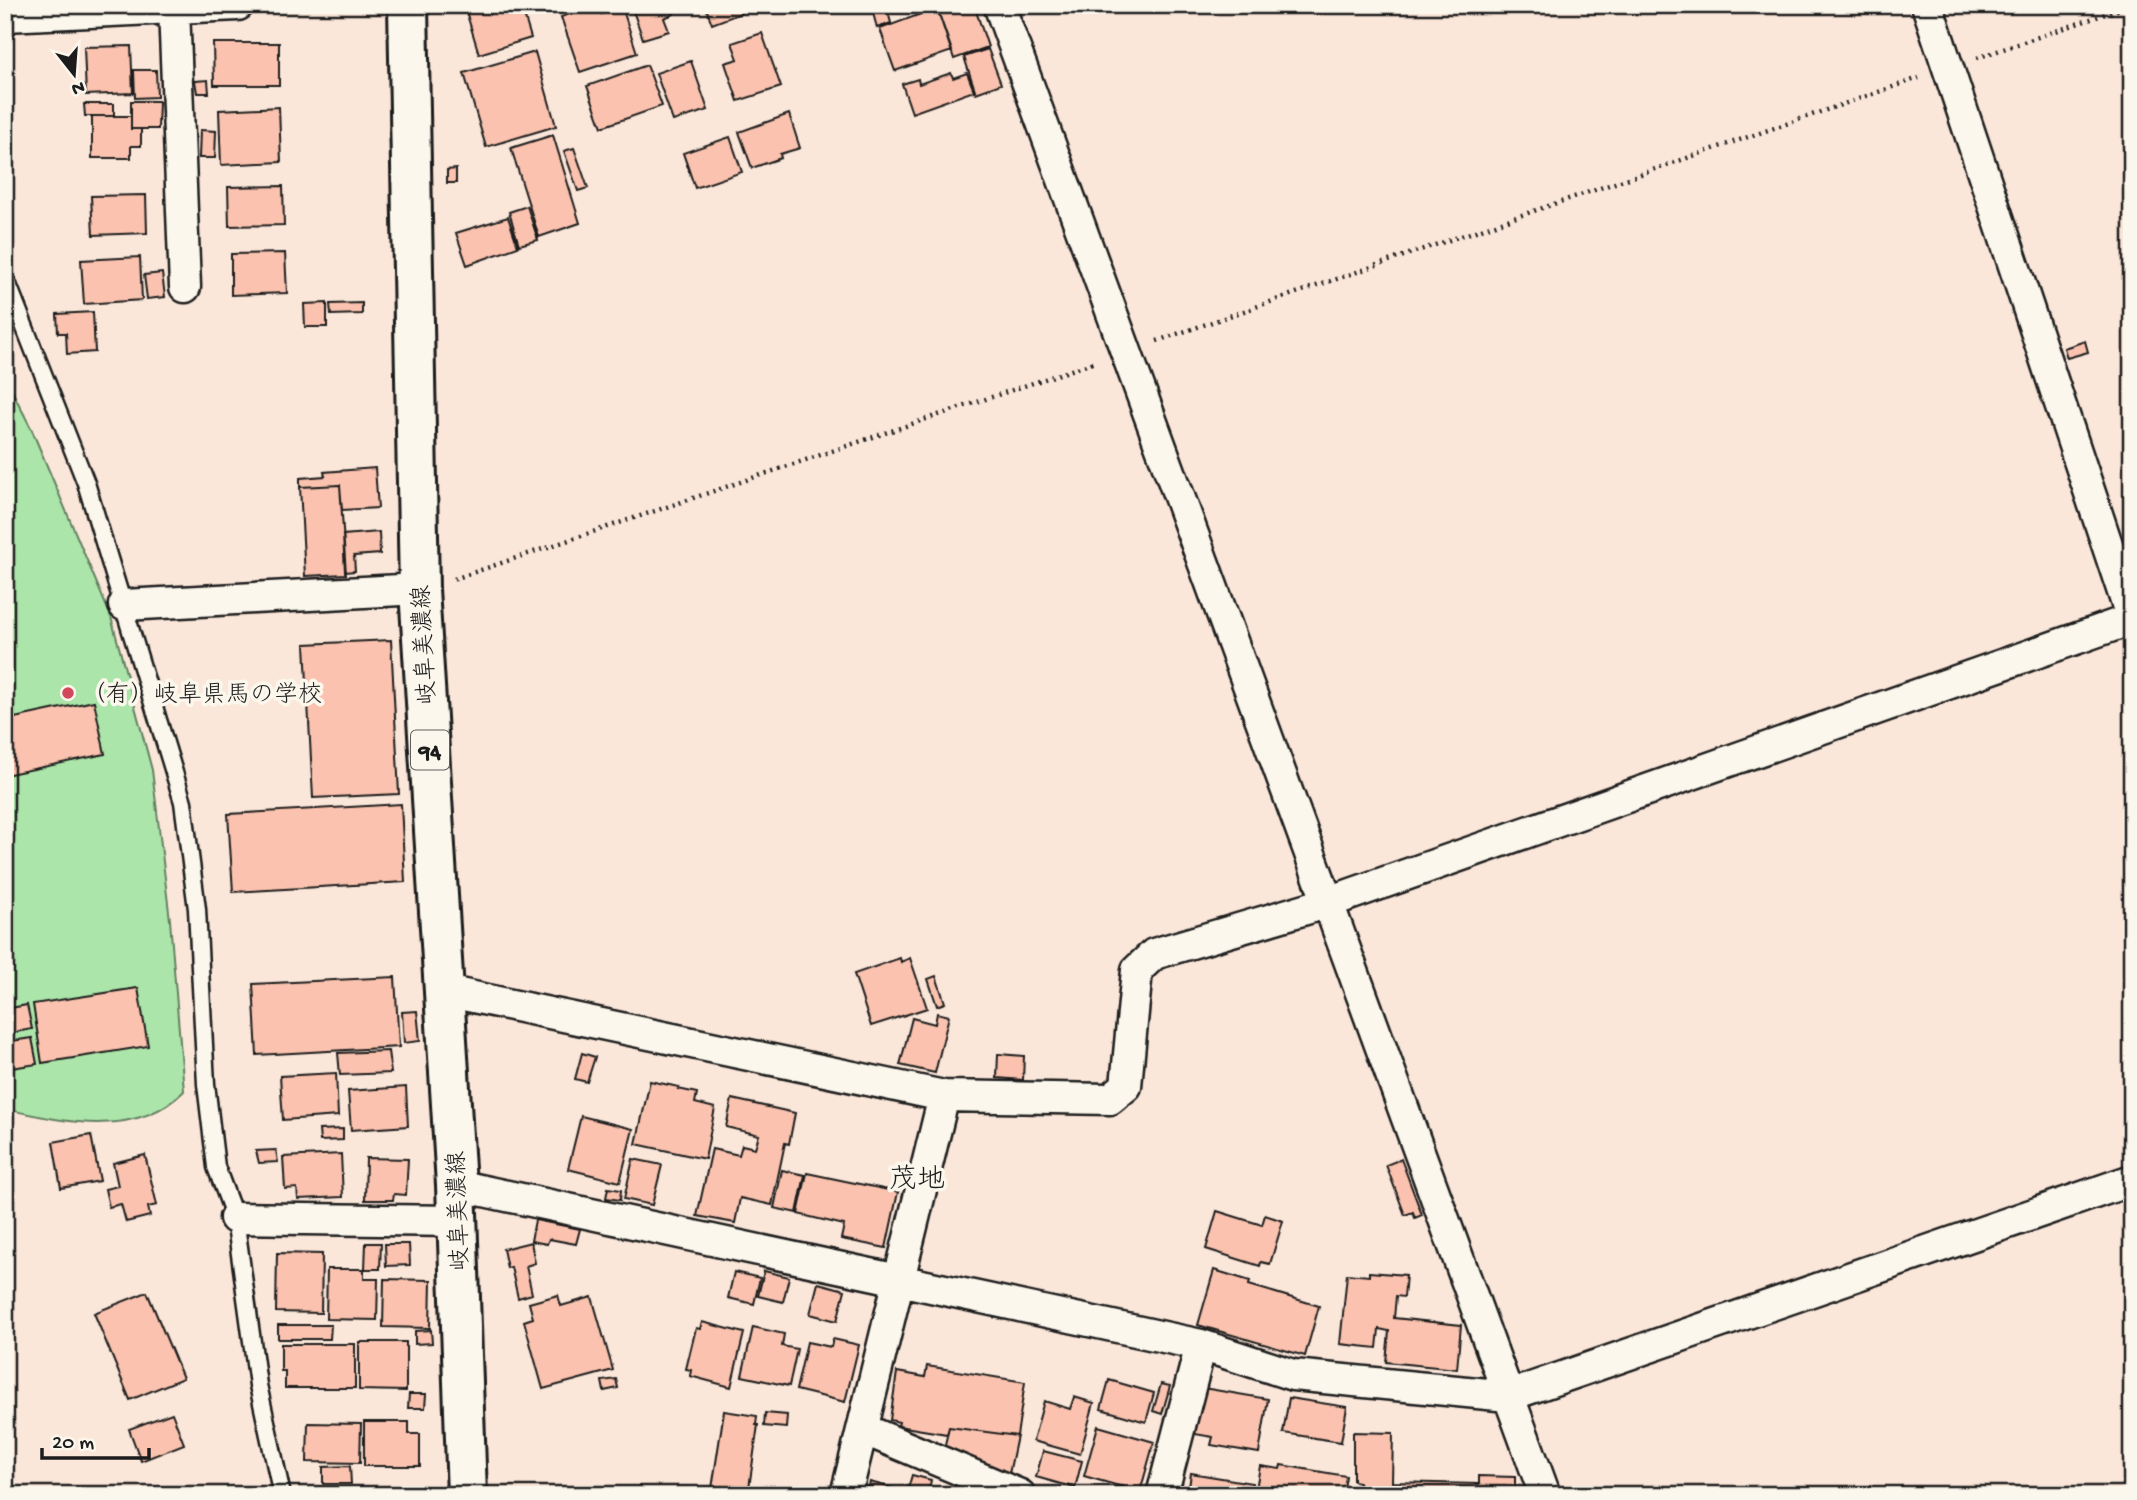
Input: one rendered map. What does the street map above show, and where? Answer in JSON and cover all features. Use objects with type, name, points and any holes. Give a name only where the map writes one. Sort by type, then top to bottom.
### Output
[{"type":"main road","name":"岐阜美濃線","points":[[408,5],[419,589],[457,1203],[467,1495]]},
{"type":"street","points":[[5,16],[239,5]]},
{"type":"street","points":[[999,5],[1545,1495]]},
{"type":"street","points":[[445,991],[944,1096],[1110,1099],[1126,1086],[1138,970],[1154,954],[1326,903],[2132,619],[1927,5]]},
{"type":"street","points":[[174,8],[185,288]]},
{"type":"street","points":[[124,605],[419,589]]},
{"type":"street","points":[[846,1495],[944,1096]]},
{"type":"street","points":[[236,1218],[457,1203],[900,1280],[1201,1345],[1293,1375],[1508,1395],[2132,1180]]},
{"type":"street","points":[[1162,1495],[1201,1345]]},
{"type":"street","points":[[863,1429],[1020,1495]]},
{"type":"lane","points":[[5,277],[86,483],[183,802],[197,909],[206,1084],[216,1167],[236,1218],[258,1385],[282,1495]]},
{"type":"path","points":[[419,589],[478,573],[2132,5]]},
{"type":"green space","name":"（有）岐阜県馬の学校","points":[[5,377],[31,428],[111,617],[152,770],[170,920],[184,1091],[165,1106],[145,1116],[123,1121],[76,1122],[5,1109]]},
{"type":"building","points":[[475,5],[521,5],[531,38],[479,54],[465,8]]},
{"type":"building","points":[[581,5],[599,5],[601,14],[622,7],[637,53],[580,72],[561,17],[583,9]]},
{"type":"building","points":[[631,5],[671,5],[674,14],[664,18],[669,31],[643,39]]},
{"type":"building","points":[[705,5],[751,5],[752,9],[712,24]]},
{"type":"building","points":[[965,5],[974,5],[988,47],[954,59],[939,14]]},
{"type":"building","points":[[887,8],[891,23],[877,28],[873,13]]},
{"type":"building","points":[[937,8],[952,51],[895,71],[880,29]]},
{"type":"building","points":[[762,33],[781,87],[738,101],[725,63],[738,59],[732,43]]},
{"type":"building","points":[[213,43],[279,43],[279,85],[214,85]]},
{"type":"building","points":[[131,46],[133,93],[86,95],[84,47]]},
{"type":"building","points":[[988,49],[1001,84],[976,93],[964,57]]},
{"type":"building","points":[[535,52],[556,126],[486,147],[464,73]]},
{"type":"building","points":[[691,61],[708,110],[673,121],[656,73]]},
{"type":"building","points":[[647,65],[662,106],[602,127],[587,86]]},
{"type":"building","points":[[134,70],[156,70],[157,97],[135,98]]},
{"type":"building","points":[[951,73],[953,78],[967,73],[974,91],[912,113],[902,84],[918,79],[919,84]]},
{"type":"building","points":[[208,80],[209,93],[197,93],[195,81]]},
{"type":"building","points":[[131,101],[159,101],[158,129],[131,129]]},
{"type":"building","points":[[84,104],[114,104],[114,116],[85,116]]},
{"type":"building","points":[[279,107],[281,162],[221,165],[219,110]]},
{"type":"building","points":[[789,114],[800,148],[780,154],[781,158],[752,168],[739,132]]},
{"type":"building","points":[[92,116],[131,116],[131,129],[141,129],[141,146],[131,146],[131,158],[92,158]]},
{"type":"building","points":[[200,130],[216,131],[215,158],[199,158]]},
{"type":"building","points":[[553,135],[580,223],[539,237],[511,148]]},
{"type":"building","points":[[730,137],[742,172],[695,188],[683,153]]},
{"type":"building","points":[[574,148],[588,188],[578,191],[564,151]]},
{"type":"building","points":[[456,169],[456,183],[447,183],[447,170]]},
{"type":"building","points":[[283,186],[284,225],[229,226],[228,187]]},
{"type":"building","points":[[146,195],[147,233],[93,235],[91,196]]},
{"type":"building","points":[[527,206],[538,240],[519,245],[509,212]]},
{"type":"building","points":[[508,217],[518,247],[467,265],[456,233]]},
{"type":"building","points":[[285,253],[287,293],[231,295],[231,254]]},
{"type":"building","points":[[140,257],[142,300],[84,304],[81,260]]},
{"type":"building","points":[[162,273],[165,297],[147,299],[144,275]]},
{"type":"building","points":[[327,303],[327,327],[305,327],[304,304]]},
{"type":"building","points":[[362,303],[362,314],[331,315],[330,304]]},
{"type":"building","points":[[93,312],[95,352],[67,354],[66,333],[58,333],[57,314]]},
{"type":"building","points":[[2085,341],[2088,352],[2067,358],[2064,348]]},
{"type":"building","points":[[375,468],[378,508],[342,510],[340,485],[300,487],[300,478],[325,476],[324,472]]},
{"type":"building","points":[[340,485],[346,574],[305,576],[300,487]]},
{"type":"building","points":[[379,532],[380,554],[354,556],[355,571],[345,572],[343,535]]},
{"type":"building","points":[[391,640],[399,794],[313,798],[305,644]]},
{"type":"building","points":[[94,701],[105,754],[5,775],[5,720]]},
{"type":"building","points":[[401,804],[405,882],[233,892],[228,814]]},
{"type":"building","points":[[900,958],[901,962],[910,958],[927,1008],[871,1026],[854,974]]},
{"type":"building","points":[[936,976],[945,1003],[937,1006],[928,979]]},
{"type":"building","points":[[395,977],[399,1047],[257,1055],[253,984]]},
{"type":"building","points":[[138,988],[148,1046],[42,1063],[33,1004]]},
{"type":"building","points":[[27,1005],[32,1029],[5,1034],[5,1009]]},
{"type":"building","points":[[417,1011],[420,1041],[404,1043],[402,1012]]},
{"type":"building","points":[[937,1013],[949,1016],[935,1073],[900,1065],[912,1018],[935,1024]]},
{"type":"building","points":[[32,1038],[37,1064],[5,1069],[5,1042]]},
{"type":"building","points":[[388,1051],[391,1073],[340,1075],[338,1053]]},
{"type":"building","points":[[582,1053],[595,1057],[587,1082],[575,1079]]},
{"type":"building","points":[[998,1054],[1024,1056],[1023,1080],[997,1078]]},
{"type":"building","points":[[336,1073],[338,1116],[283,1120],[280,1076]]},
{"type":"building","points":[[650,1081],[697,1093],[695,1103],[715,1108],[705,1159],[636,1144]]},
{"type":"building","points":[[406,1087],[408,1126],[351,1130],[348,1091]]},
{"type":"building","points":[[732,1099],[795,1113],[789,1144],[785,1143],[772,1205],[740,1198],[735,1223],[697,1216],[712,1149],[739,1155],[742,1145],[755,1148],[759,1135],[726,1127]]},
{"type":"building","points":[[581,1116],[633,1129],[620,1182],[568,1169]]},
{"type":"building","points":[[343,1129],[343,1140],[320,1141],[319,1130]]},
{"type":"building","points":[[91,1135],[100,1181],[61,1188],[53,1142]]},
{"type":"building","points":[[276,1150],[278,1162],[259,1163],[256,1151]]},
{"type":"building","points":[[341,1154],[343,1197],[298,1199],[297,1188],[285,1189],[283,1157]]},
{"type":"building","points":[[145,1155],[157,1205],[148,1207],[150,1216],[126,1222],[121,1204],[109,1207],[105,1189],[118,1186],[113,1163]]},
{"type":"building","points":[[366,1158],[408,1159],[406,1195],[394,1194],[393,1200],[365,1200]]},
{"type":"building","points":[[633,1159],[662,1165],[652,1205],[624,1199]]},
{"type":"building","points":[[1401,1159],[1422,1215],[1415,1218],[1413,1212],[1405,1215],[1386,1165]]},
{"type":"building","points":[[782,1170],[805,1175],[797,1213],[774,1208]]},
{"type":"building","points":[[807,1173],[898,1192],[886,1248],[841,1239],[844,1225],[798,1214]]},
{"type":"building","points":[[608,1188],[621,1190],[620,1200],[606,1198]]},
{"type":"building","points":[[1217,1211],[1262,1225],[1265,1215],[1283,1221],[1270,1264],[1261,1262],[1260,1266],[1206,1249]]},
{"type":"building","points":[[535,1220],[580,1229],[576,1244],[549,1239],[547,1244],[531,1241]]},
{"type":"building","points":[[531,1242],[535,1263],[526,1266],[532,1294],[518,1298],[511,1267],[507,1268],[503,1249]]},
{"type":"building","points":[[366,1243],[381,1243],[380,1269],[365,1269]]},
{"type":"building","points":[[385,1244],[409,1244],[410,1265],[386,1266]]},
{"type":"building","points":[[277,1253],[322,1254],[321,1313],[276,1312]]},
{"type":"building","points":[[327,1269],[364,1269],[364,1279],[378,1279],[377,1320],[326,1319]]},
{"type":"building","points":[[1214,1270],[1250,1281],[1249,1285],[1319,1306],[1305,1356],[1198,1325]]},
{"type":"building","points":[[764,1271],[789,1277],[783,1302],[758,1296]]},
{"type":"building","points":[[734,1272],[760,1278],[754,1304],[728,1298]]},
{"type":"building","points":[[1369,1272],[1406,1275],[1404,1297],[1396,1296],[1394,1318],[1461,1325],[1457,1369],[1386,1362],[1389,1331],[1379,1329],[1377,1348],[1340,1344],[1347,1274],[1369,1276]]},
{"type":"building","points":[[384,1279],[431,1280],[430,1328],[383,1327]]},
{"type":"building","points":[[818,1283],[845,1290],[837,1321],[810,1314]]},
{"type":"building","points":[[147,1292],[183,1378],[130,1400],[94,1313]]},
{"type":"building","points":[[558,1295],[561,1306],[592,1297],[613,1370],[543,1389],[524,1321],[533,1318],[529,1303]]},
{"type":"building","points":[[702,1322],[744,1333],[731,1387],[690,1376],[691,1370],[686,1369],[696,1328],[700,1329]]},
{"type":"building","points":[[278,1325],[331,1325],[330,1339],[278,1339]]},
{"type":"building","points":[[753,1327],[784,1334],[782,1346],[797,1349],[789,1386],[742,1376]]},
{"type":"building","points":[[431,1330],[432,1343],[415,1344],[415,1331]]},
{"type":"building","points":[[833,1339],[859,1345],[845,1402],[796,1390],[807,1342],[831,1347]]},
{"type":"building","points":[[359,1342],[406,1342],[406,1391],[359,1390]]},
{"type":"building","points":[[281,1344],[355,1344],[355,1388],[285,1388],[285,1371],[281,1371]]},
{"type":"building","points":[[927,1366],[1025,1382],[1017,1436],[949,1427],[947,1434],[898,1426],[899,1422],[890,1420],[897,1372],[925,1377]]},
{"type":"building","points":[[616,1379],[618,1388],[604,1391],[602,1381]]},
{"type":"building","points":[[1109,1380],[1154,1393],[1146,1422],[1101,1409]]},
{"type":"building","points":[[1161,1384],[1170,1386],[1162,1414],[1153,1411]]},
{"type":"building","points":[[1203,1388],[1268,1399],[1259,1453],[1211,1445],[1213,1437],[1195,1434]]},
{"type":"building","points":[[409,1394],[426,1394],[425,1408],[408,1408]]},
{"type":"building","points":[[1074,1397],[1094,1403],[1080,1454],[1033,1441],[1044,1401],[1070,1409]]},
{"type":"building","points":[[1289,1398],[1347,1407],[1341,1442],[1283,1433]]},
{"type":"building","points":[[724,1411],[757,1416],[748,1495],[711,1495]]},
{"type":"building","points":[[172,1413],[184,1444],[141,1461],[129,1429]]},
{"type":"building","points":[[765,1413],[787,1415],[786,1428],[764,1426]]},
{"type":"building","points":[[364,1422],[409,1422],[409,1434],[420,1434],[420,1466],[364,1466]]},
{"type":"building","points":[[308,1423],[361,1424],[360,1463],[307,1462]]},
{"type":"building","points":[[1098,1426],[1154,1442],[1140,1492],[1084,1476]]},
{"type":"building","points":[[949,1427],[1017,1436],[1009,1474],[944,1449]]},
{"type":"building","points":[[1353,1432],[1393,1433],[1392,1482],[1479,1484],[1479,1476],[1515,1477],[1515,1489],[1522,1488],[1522,1495],[1359,1495],[1359,1482],[1353,1481]]},
{"type":"building","points":[[1043,1451],[1082,1461],[1075,1488],[1036,1477]]},
{"type":"building","points":[[1281,1465],[1346,1476],[1343,1495],[1255,1495],[1260,1466],[1280,1469]]},
{"type":"building","points":[[350,1466],[351,1484],[323,1484],[323,1467]]},
{"type":"building","points":[[1191,1473],[1252,1483],[1250,1495],[1188,1495]]},
{"type":"building","points":[[912,1475],[931,1480],[928,1495],[867,1495],[870,1482],[907,1492]]},
{"type":"building","points":[[331,1491],[375,1491],[375,1495],[331,1495]]},
{"type":"place","name":"（有）岐阜県馬の学校","points":[[68,693]]},
{"type":"district","name":"茂地","points":[[917,1177]]}]
